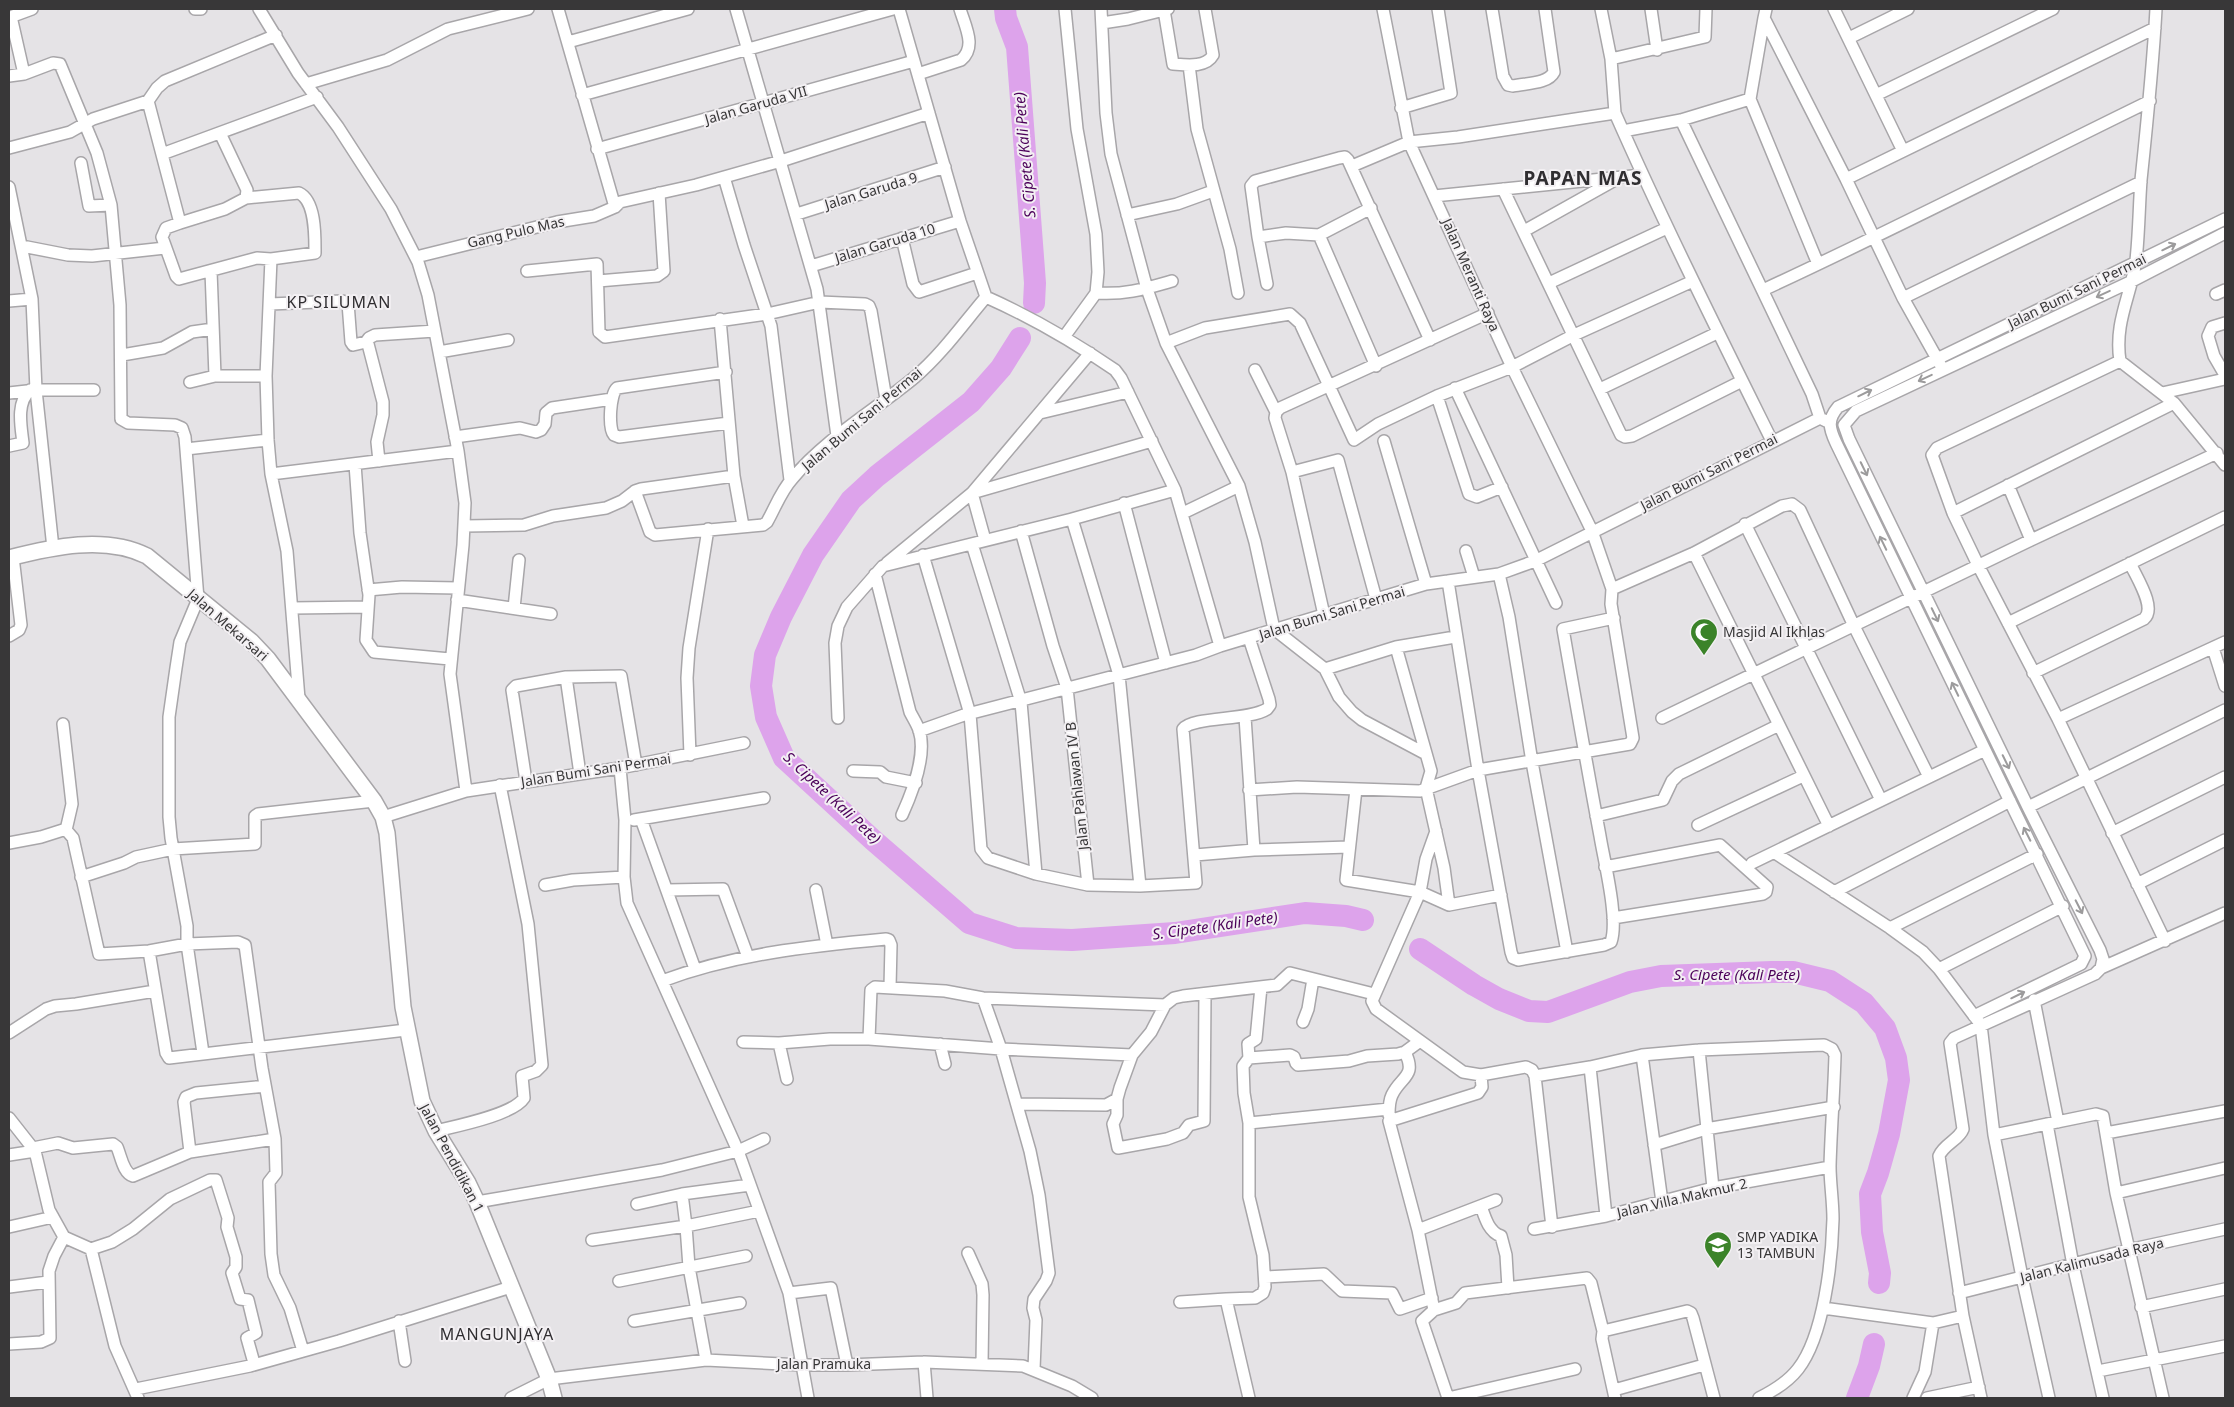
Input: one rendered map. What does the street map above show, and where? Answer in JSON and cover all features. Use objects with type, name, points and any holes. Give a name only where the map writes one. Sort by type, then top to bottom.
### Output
[{"type":"street","points":[[24,74],[12,21],[13,16],[32,9]]},
{"type":"street","points":[[196,9],[201,9]]},
{"type":"street","points":[[306,84],[387,60],[448,29],[528,9]]},
{"type":"street","points":[[558,9],[615,207]]},
{"type":"street","points":[[568,42],[688,9]]},
{"type":"street","points":[[736,9],[797,214],[820,302],[837,436]]},
{"type":"street","points":[[582,95],[893,9]]},
{"type":"street","points":[[899,9],[960,221],[986,297],[1016,310],[1050,329],[1115,370],[1152,441],[1183,513],[1220,646]]},
{"type":"street","points":[[918,74],[961,60],[966,56],[970,49],[970,43],[960,9]]},
{"type":"street","points":[[1064,337],[1096,293],[1098,272],[1096,234],[1077,129],[1065,9]]},
{"type":"street","points":[[1101,9],[1106,114],[1112,154],[1146,289],[1166,343],[1239,486],[1255,542],[1274,629],[1325,669],[1339,697],[1352,712],[1362,720],[1426,754]]},
{"type":"street","points":[[1102,23],[1166,9],[1173,64],[1190,65],[1207,62],[1213,55],[1205,9]]},
{"type":"street","name":"Jalan Meranti Raya","points":[[1383,9],[1409,142],[1512,368],[1592,531],[1612,589],[1611,604],[1632,742],[1628,746],[1584,752]]},
{"type":"street","points":[[1401,108],[1451,93],[1438,9]]},
{"type":"street","points":[[1492,9],[1503,76],[1505,81],[1514,86],[1547,80],[1554,72],[1545,9]]},
{"type":"street","points":[[1601,9],[1610,60],[1615,114],[1642,176],[1717,334],[1772,441]]},
{"type":"street","points":[[1651,9],[1657,50]]},
{"type":"street","points":[[1610,60],[1705,37],[1706,9]]},
{"type":"street","points":[[1834,9],[1903,151]]},
{"type":"street","points":[[1848,38],[1908,9]]},
{"type":"street","points":[[1876,95],[2053,9]]},
{"type":"street","points":[[2120,361],[2120,329],[2136,261],[2156,9]]},
{"type":"street","points":[[264,10],[276,35],[306,84],[370,174],[416,257],[428,295],[466,502],[450,659],[452,690],[466,791]]},
{"type":"street","points":[[1767,12],[1750,99],[1818,264]]},
{"type":"street","points":[[1767,12],[1873,239],[1903,298],[1944,369]]},
{"type":"street","points":[[1846,179],[2155,28]]},
{"type":"street","points":[[9,148],[70,132],[84,126],[93,119],[148,101],[156,88],[165,81],[276,35]]},
{"type":"street","name":"Jalan Garuda VII","points":[[597,149],[914,61]]},
{"type":"street","points":[[9,76],[24,74],[58,62],[97,153],[111,205],[122,355],[121,419],[128,423],[176,425],[184,431],[198,599],[180,642],[169,717],[169,817],[172,849],[187,926],[187,944],[203,1053]]},
{"type":"street","points":[[1190,65],[1197,129],[1230,249],[1238,293]]},
{"type":"street","points":[[162,154],[317,97]]},
{"type":"street","points":[[1622,131],[1681,120],[1750,99]]},
{"type":"street","points":[[148,101],[180,223]]},
{"type":"street","points":[[1763,290],[1873,239],[2011,168],[2150,101]]},
{"type":"street","name":"Gang Pulo Mas","points":[[416,257],[557,222],[594,216],[615,207],[620,202],[781,161],[929,113]]},
{"type":"street","points":[[1352,166],[1409,142],[1458,137],[1615,114]]},
{"type":"street","points":[[1681,120],[1910,599],[2084,949],[2085,960],[2081,964],[1977,1021],[1950,1043],[1963,1128],[1961,1134],[1942,1150],[1939,1156],[1959,1293],[1980,1393],[1927,1398]]},
{"type":"street","points":[[220,134],[247,190],[246,198]]},
{"type":"street","points":[[1267,284],[1258,237],[1252,183],[1339,158],[1348,160],[1430,340]]},
{"type":"street","points":[[80,163],[89,206],[111,205]]},
{"type":"street","name":"Jalan Garuda 9","points":[[797,214],[945,168]]},
{"type":"street","points":[[1434,196],[1642,176]]},
{"type":"street","points":[[724,177],[771,326],[790,480]]},
{"type":"street","points":[[1524,231],[1619,178]]},
{"type":"street","points":[[1903,298],[2141,182]]},
{"type":"street","points":[[9,187],[12,222],[22,246],[32,299],[33,390],[52,548]]},
{"type":"street","points":[[1503,189],[1621,435],[1625,438],[1632,436],[1742,381]]},
{"type":"street","points":[[1127,215],[1177,204],[1213,191]]},
{"type":"street","points":[[299,193],[307,198],[314,225],[315,253],[270,259],[257,258],[180,279],[173,273],[162,238],[166,228],[180,223],[225,209],[246,198],[299,193]]},
{"type":"street","points":[[598,281],[657,276],[664,271],[659,193]]},
{"type":"street","points":[[1258,237],[1286,233],[1319,235],[1371,208]]},
{"type":"street","name":"Jalan Bumi Sani Permai","points":[[919,731],[970,714],[1196,655],[1274,629],[1426,584],[1499,574],[1535,561],[1772,441],[1825,420],[1838,407],[1936,358],[2225,219]]},
{"type":"street","name":"Jalan Garuda 10","points":[[811,266],[960,221]]},
{"type":"street","points":[[1549,283],[1668,228]]},
{"type":"street","points":[[1844,425],[1856,411],[2130,282],[2225,234]]},
{"type":"street","points":[[1319,235],[1376,366]]},
{"type":"street","points":[[2189,252],[2190,236]]},
{"type":"street","points":[[902,238],[913,284],[919,292],[977,273]]},
{"type":"street","points":[[22,246],[68,256],[165,248]]},
{"type":"street","points":[[270,259],[270,304],[266,376],[268,440],[271,474],[287,551],[299,699]]},
{"type":"street","points":[[527,271],[597,264],[599,332],[602,336],[767,314],[820,302],[859,303],[869,306],[886,399]]},
{"type":"street","points":[[211,271],[215,376]]},
{"type":"street","points":[[1096,293],[1115,294],[1146,289],[1172,281]]},
{"type":"street","points":[[1166,343],[1204,328],[1290,314],[1300,323],[1354,440],[1378,424],[1437,396],[1512,368],[1574,335],[1693,281]]},
{"type":"street","name":"Jalan Bumi Sani Permai","points":[[383,817],[466,791],[620,768],[690,755],[687,678],[689,648],[708,529],[758,526],[767,522],[790,480],[837,436],[916,376],[942,350],[986,297]]},
{"type":"street","points":[[9,301],[32,299]]},
{"type":"street","points":[[270,304],[346,302],[351,342],[355,345],[366,342],[375,335],[435,331]]},
{"type":"street","points":[[1276,412],[1280,408],[1376,366],[1488,313]]},
{"type":"street","points":[[720,319],[734,476],[743,526]]},
{"type":"street","points":[[2225,323],[2212,327],[2208,336],[2214,356],[2225,375]]},
{"type":"street","points":[[122,355],[163,348],[192,332],[213,329]]},
{"type":"street","points":[[1600,390],[1717,334]]},
{"type":"street","points":[[439,352],[508,340]]},
{"type":"street","points":[[366,342],[383,402],[383,415],[377,442],[379,461]]},
{"type":"street","points":[[838,718],[835,643],[838,626],[847,607],[879,570],[972,493],[1090,353]]},
{"type":"street","points":[[2120,361],[2174,403],[2225,465]]},
{"type":"street","points":[[2120,361],[1933,451],[1932,461],[1953,513],[1979,567],[2058,718],[2165,940]]},
{"type":"street","points":[[1256,370],[1276,412],[1275,418],[1292,472],[1324,615]]},
{"type":"street","points":[[726,372],[622,386],[614,390],[610,428],[614,436],[729,424]]},
{"type":"street","points":[[190,382],[215,376],[266,376]]},
{"type":"street","points":[[2162,394],[2225,379]]},
{"type":"street","points":[[1455,388],[1556,603]]},
{"type":"street","points":[[9,446],[23,443],[21,408],[25,394],[33,390]]},
{"type":"street","points":[[9,393],[33,390],[94,390]]},
{"type":"street","points":[[1040,413],[1128,392]]},
{"type":"street","points":[[1437,396],[1469,494],[1477,497],[1502,487]]},
{"type":"street","points":[[455,438],[520,428],[536,432],[541,430],[546,424],[546,413],[552,408],[612,399]]},
{"type":"street","points":[[1953,513],[2174,403]]},
{"type":"street","points":[[1825,420],[1844,425]]},
{"type":"street","points":[[1844,425],[1849,439],[2028,807],[2100,950],[2101,968]]},
{"type":"street","points":[[186,449],[268,440]]},
{"type":"street","points":[[972,493],[1152,441]]},
{"type":"street","points":[[1384,441],[1426,584]]},
{"type":"street","points":[[271,474],[458,451]]},
{"type":"street","points":[[1662,718],[1979,567],[2031,540],[2217,453]]},
{"type":"street","points":[[1292,472],[1338,460],[1376,599]]},
{"type":"street","points":[[355,464],[360,533],[368,590],[366,640],[374,652],[450,659]]},
{"type":"street","points":[[465,526],[524,526],[553,516],[606,508],[622,501],[640,489],[734,476]]},
{"type":"street","points":[[1183,513],[1239,486]]},
{"type":"street","points":[[2008,486],[2031,540]]},
{"type":"street","points":[[879,570],[923,555],[972,544],[1174,490]]},
{"type":"street","points":[[635,491],[652,534],[708,529]]},
{"type":"street","points":[[972,493],[985,540]]},
{"type":"street","points":[[1124,503],[1166,663]]},
{"type":"street","points":[[1612,589],[1694,552],[1782,506],[1792,504],[1800,510],[1854,626],[1929,777]]},
{"type":"street","points":[[2008,623],[2225,517]]},
{"type":"street","points":[[1072,518],[1119,675],[1140,886]]},
{"type":"street","points":[[1745,524],[1881,800]]},
{"type":"street","name":"Jalan Pahlawan IV B","points":[[1021,531],[1053,646],[1067,688],[1088,885]]},
{"type":"street","points":[[972,544],[1021,702],[1036,874]]},
{"type":"street","name":"Jalan Mekarsari","points":[[11,557],[52,548],[110,546],[135,550],[147,556],[251,641],[268,658],[374,801],[383,817]]},
{"type":"street","points":[[1466,551],[1474,576]]},
{"type":"street","points":[[1694,552],[1829,826]]},
{"type":"street","points":[[923,555],[970,714],[981,849],[988,858],[1036,874],[1088,885],[1140,886],[1196,883],[1183,728],[1190,723],[1245,717],[1262,712],[1270,705],[1249,638]]},
{"type":"street","points":[[9,636],[19,630],[20,625],[11,557]]},
{"type":"street","points":[[514,608],[519,560]]},
{"type":"street","points":[[2033,673],[2148,616],[2149,605],[2130,563]]},
{"type":"street","points":[[879,570],[910,712],[919,731],[916,783],[902,815]]},
{"type":"street","points":[[1499,574],[1509,617],[1532,762],[1567,952]]},
{"type":"street","points":[[1448,581],[1478,770],[1501,895],[1513,958],[1518,960],[1608,944],[1612,938],[1613,918],[1605,867],[1563,629],[1614,618]]},
{"type":"street","points":[[368,590],[427,587],[514,608],[551,614]]},
{"type":"street","points":[[292,608],[368,606]]},
{"type":"street","points":[[1325,669],[1396,648],[1456,638]]},
{"type":"street","points":[[2058,718],[2225,642]]},
{"type":"street","points":[[1396,648],[1431,771],[1426,788],[1450,905]]},
{"type":"street","points":[[2213,648],[2225,686]]},
{"type":"street","points":[[526,781],[512,690],[516,686],[566,677],[618,675],[622,678],[636,765]]},
{"type":"street","points":[[566,677],[580,774]]},
{"type":"street","points":[[2028,807],[2225,710]]},
{"type":"street","points":[[1245,717],[1254,850]]},
{"type":"street","points":[[63,724],[72,804],[66,830]]},
{"type":"street","points":[[1596,816],[1663,800],[1674,778],[1679,774],[1779,725]]},
{"type":"street","points":[[690,755],[744,743]]},
{"type":"street","points":[[1752,863],[1985,750]]},
{"type":"street","points":[[1249,790],[1297,787],[1346,787],[1420,791],[1478,770],[1584,752]]},
{"type":"street","points":[[620,768],[625,820],[624,877],[627,903],[738,1151],[789,1293],[808,1398]]},
{"type":"street","points":[[853,772],[880,772],[886,776],[916,783]]},
{"type":"street","points":[[1698,825],[1803,776]]},
{"type":"street","points":[[2112,833],[2225,777]]},
{"type":"street","points":[[436,1131],[499,1114],[521,1102],[524,1098],[521,1079],[524,1075],[536,1071],[542,1065],[528,924],[500,785]]},
{"type":"street","points":[[1356,789],[1346,880],[1420,892],[1450,905],[1501,895]]},
{"type":"street","points":[[625,820],[641,819],[764,798]]},
{"type":"street","points":[[81,877],[124,863],[136,857],[172,849],[255,844],[255,816],[258,814],[374,801]]},
{"type":"street","points":[[1834,892],[2010,801]]},
{"type":"street","name":"Jalan Pendidikan 1","points":[[383,817],[387,833],[406,1030],[422,1101],[436,1131],[478,1202],[549,1379],[554,1398]]},
{"type":"street","points":[[641,819],[695,969]]},
{"type":"street","points":[[9,843],[66,830]]},
{"type":"street","points":[[66,830],[73,838],[99,954],[149,951],[187,944],[238,942],[245,945],[265,1086],[275,1139],[276,1174],[269,1182],[271,1254],[274,1275],[290,1308],[303,1351]]},
{"type":"street","points":[[1436,831],[1426,859],[1420,892],[1372,1001],[1376,1009],[1463,1072],[1481,1075],[1526,1067],[1532,1070],[1535,1076],[1552,1227]]},
{"type":"street","points":[[2137,884],[2225,840]]},
{"type":"street","points":[[1605,867],[1720,845],[1765,884],[1767,889],[1763,894],[1613,918]]},
{"type":"street","points":[[1195,855],[1254,850],[1349,847]]},
{"type":"street","points":[[1775,853],[1890,928],[1923,952],[1939,969],[1977,1021],[1994,1134],[2022,1277],[2049,1398]]},
{"type":"street","points":[[1890,928],[2037,854]]},
{"type":"street","points":[[545,885],[573,880],[624,877]]},
{"type":"street","points":[[667,890],[723,888],[748,957]]},
{"type":"street","points":[[816,890],[828,945]]},
{"type":"street","points":[[1939,969],[2063,906]]},
{"type":"street","points":[[1977,1021],[2034,1000],[2095,974],[2101,968],[2225,913]]},
{"type":"street","points":[[662,981],[695,969],[748,957],[828,945],[889,940],[891,945],[890,987]]},
{"type":"street","points":[[149,951],[154,991],[167,1056],[174,1058],[260,1046],[406,1030]]},
{"type":"street","points":[[1205,994],[1204,1121],[1189,1124],[1183,1133],[1168,1139],[1120,1148],[1117,1146],[1113,1124],[1117,1114],[1117,1099],[1132,1055],[1150,1032],[1165,1005],[1174,998],[1183,996],[1277,986],[1290,973],[1374,994]]},
{"type":"street","points":[[1303,1022],[1308,1009],[1313,979]]},
{"type":"street","points":[[869,1040],[871,990],[873,987],[945,991],[983,998],[1165,1005]]},
{"type":"street","points":[[1180,1302],[1259,1296],[1265,1286],[1263,1255],[1248,1197],[1249,1123],[1244,1093],[1243,1066],[1249,1058],[1248,1044],[1256,1038],[1257,1034],[1261,987]]},
{"type":"street","points":[[9,1033],[55,1006],[154,991]]},
{"type":"street","points":[[983,998],[1001,1049],[1017,1104],[1039,1195],[1049,1273],[1034,1299],[1033,1308],[1036,1320],[1034,1369]]},
{"type":"street","points":[[2034,1000],[2073,1265],[2104,1398]]},
{"type":"street","points":[[743,1042],[780,1043],[830,1039],[869,1040],[1132,1055]]},
{"type":"street","points":[[1249,1058],[1290,1055],[1294,1057],[1298,1064],[1349,1062],[1367,1056],[1405,1052],[1420,1041]]},
{"type":"street","points":[[780,1043],[788,1079]]},
{"type":"street","points":[[940,1044],[945,1064]]},
{"type":"street","points":[[1535,1076],[1590,1067],[1642,1055],[1699,1050],[1830,1047],[1834,1051],[1834,1106],[1830,1167],[1832,1240],[1823,1308],[1813,1342],[1798,1370],[1778,1388],[1759,1398]]},
{"type":"street","points":[[1699,1050],[1713,1188]]},
{"type":"street","points":[[1405,1052],[1409,1061],[1409,1071],[1393,1093],[1389,1109],[1389,1121],[1418,1230],[1434,1310]]},
{"type":"street","points":[[1642,1055],[1662,1202]]},
{"type":"street","points":[[1590,1067],[1606,1216]]},
{"type":"street","points":[[1389,1121],[1478,1093],[1482,1087],[1481,1075]]},
{"type":"street","points":[[190,1152],[184,1102],[186,1097],[196,1093],[265,1086]]},
{"type":"street","points":[[1017,1104],[1106,1105],[1117,1099]]},
{"type":"street","points":[[1654,1145],[1706,1129],[1834,1106]]},
{"type":"street","points":[[1249,1123],[1389,1109]]},
{"type":"street","points":[[2106,1133],[2225,1111]]},
{"type":"street","points":[[1994,1134],[2100,1115],[2104,1120],[2128,1250],[2163,1398]]},
{"type":"street","points":[[9,1118],[34,1149],[49,1210],[64,1237],[91,1250],[112,1242],[133,1229],[170,1199],[210,1180],[216,1180],[228,1218],[227,1227],[236,1257],[236,1267],[232,1273],[240,1299],[248,1300],[254,1322],[256,1333],[247,1338],[254,1363]]},
{"type":"street","points":[[9,1154],[58,1143],[73,1148],[113,1144],[117,1146],[128,1175],[133,1176],[190,1152],[275,1139]]},
{"type":"street","points":[[478,1202],[662,1170],[738,1151],[764,1139]]},
{"type":"street","name":"Jalan Villa Makmur 2","points":[[1534,1230],[1606,1216],[1713,1188],[1830,1167]]},
{"type":"street","points":[[2116,1193],[2225,1168]]},
{"type":"street","points":[[637,1204],[682,1194],[750,1184]]},
{"type":"street","points":[[682,1194],[688,1267],[698,1310],[706,1360]]},
{"type":"street","points":[[1418,1230],[1496,1200]]},
{"type":"street","points":[[1481,1206],[1486,1221],[1495,1234],[1501,1236],[1506,1256],[1508,1288]]},
{"type":"street","points":[[592,1240],[686,1226],[759,1211]]},
{"type":"street","points":[[9,1227],[53,1217]]},
{"type":"street","name":"Jalan Kalimusada Raya","points":[[1959,1293],[2128,1250],[2225,1229]]},
{"type":"street","points":[[9,1344],[41,1342],[50,1338],[48,1282],[54,1256],[64,1237]]},
{"type":"street","points":[[91,1250],[115,1346],[125,1372],[137,1394],[303,1351],[511,1287]]},
{"type":"street","points":[[968,1253],[983,1289],[982,1364]]},
{"type":"street","points":[[619,1281],[746,1256]]},
{"type":"street","points":[[1265,1277],[1324,1274],[1342,1290],[1392,1293],[1400,1309],[1432,1298]]},
{"type":"street","points":[[1575,1369],[1448,1398],[1422,1326],[1423,1319],[1434,1310],[1456,1303],[1465,1293],[1590,1279],[1603,1331],[1602,1339],[1614,1394],[1704,1365]]},
{"type":"street","points":[[9,1287],[48,1282]]},
{"type":"street","points":[[789,1293],[831,1288],[848,1366]]},
{"type":"street","points":[[2141,1307],[2225,1288]]},
{"type":"street","points":[[1226,1299],[1249,1398]]},
{"type":"street","points":[[634,1321],[740,1303]]},
{"type":"street","points":[[1823,1308],[1933,1323],[1964,1316]]},
{"type":"street","points":[[1603,1331],[1687,1311],[1691,1313],[1714,1398]]},
{"type":"street","points":[[399,1321],[404,1361]]},
{"type":"street","points":[[1912,1398],[1925,1372],[1933,1323]]},
{"type":"street","points":[[2098,1371],[2225,1346]]},
{"type":"street","name":"Jalan Pramuka","points":[[511,1398],[549,1379],[706,1360],[848,1366],[924,1362],[1023,1366],[1034,1369],[1072,1392],[1092,1398]]},
{"type":"street","points":[[924,1362],[927,1398]]},
{"type":"waterway","name":"S. Cipete (Kali Pete)","points":[[1005,9],[1006,18],[1017,47],[1035,283],[1034,303]]},
{"type":"waterway","name":"S. Cipete (Kali Pete)","points":[[1020,338],[1001,368],[971,402],[877,476],[851,500],[813,555],[781,617],[765,655],[761,686],[766,717],[784,758],[873,840],[969,923],[1016,938],[1072,940],[1175,933],[1305,913],[1346,916],[1363,920]]},
{"type":"waterway","name":"S. Cipete (Kali Pete)","points":[[1420,949],[1474,985],[1499,999],[1529,1011],[1548,1012],[1630,982],[1661,976],[1772,972],[1793,972],[1830,981],[1864,1003],[1885,1028],[1896,1058],[1899,1080],[1889,1134],[1870,1194],[1872,1232],[1880,1273],[1879,1283]]},
{"type":"waterway","name":"S. Cipete (Kali Pete)","points":[[1857,1398],[1869,1366],[1874,1344]]},
{"type":"place","name":"Masjid Al Ikhlas","points":[[1704,656]]},
{"type":"place","name":"SMP YADIKA 13 TAMBUN","points":[[1718,1269]]},
{"type":"district","name":"PAPAN MAS","points":[[1583,178]]},
{"type":"district","name":"KP SILUMAN","points":[[339,302]]},
{"type":"district","name":"MANGUNJAYA","points":[[497,1334]]}]
